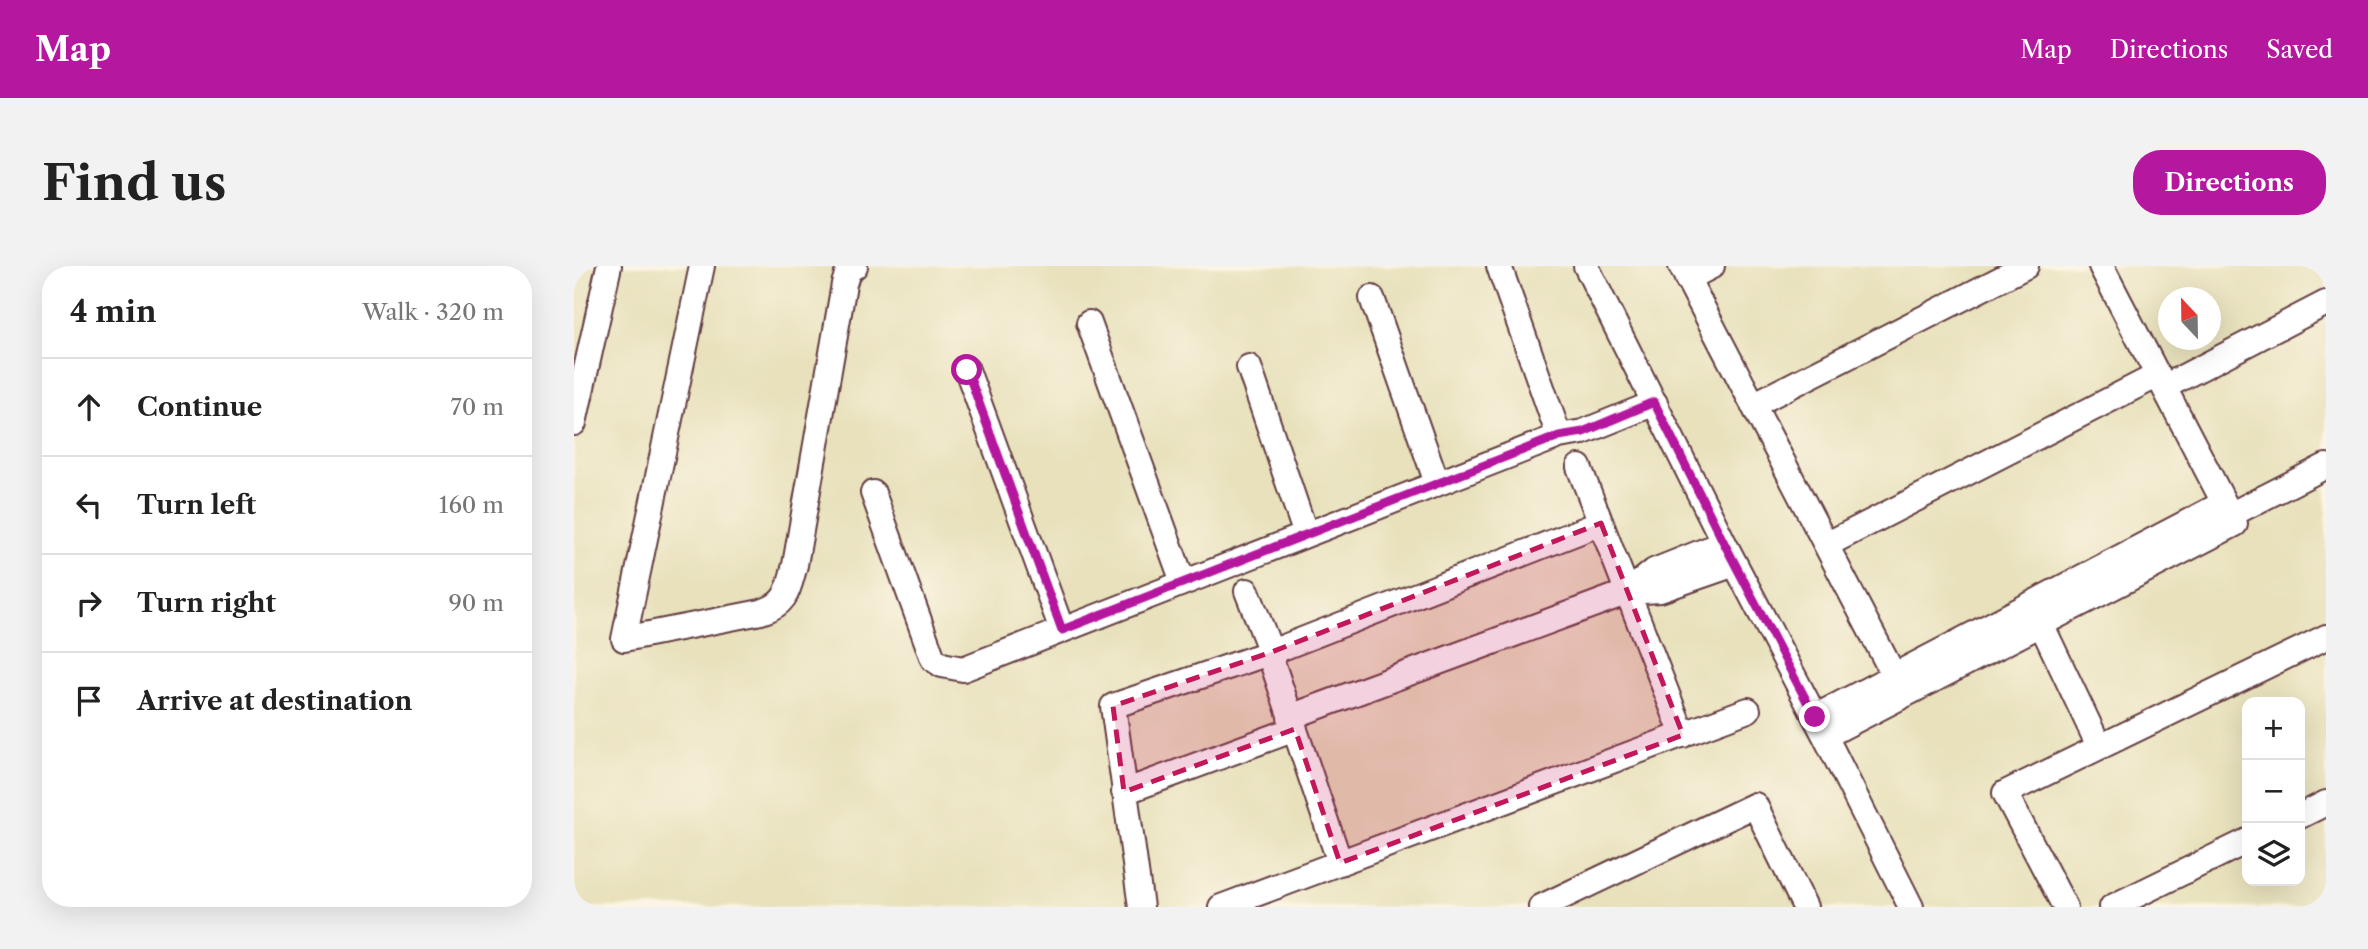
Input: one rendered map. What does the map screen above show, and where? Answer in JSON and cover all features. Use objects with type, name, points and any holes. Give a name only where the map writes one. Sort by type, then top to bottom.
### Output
[{"type":"street","points":[[574,423],[609,266]]},
{"type":"street","points":[[702,266],[624,639],[775,608],[783,600],[795,565],[849,268]]},
{"type":"street","points":[[1499,266],[1559,436]]},
{"type":"street","points":[[1586,266],[1911,907]]},
{"type":"street","points":[[1712,266],[1684,272],[1899,685]]},
{"type":"street","points":[[1753,405],[2026,266]]},
{"type":"street","points":[[2101,266],[2229,514]]},
{"type":"street","points":[[1372,298],[1437,483]]},
{"type":"street","points":[[1826,545],[2326,303]]},
{"type":"street","points":[[1089,323],[1183,582]]},
{"type":"street","points":[[1249,367],[1306,535]]},
{"type":"street","points":[[967,370],[1062,630]]},
{"type":"street","points":[[873,493],[933,659],[942,665],[963,668],[1559,436],[1576,418],[1651,395]]},
{"type":"street","points":[[1820,727],[2326,466]]},
{"type":"street","points":[[1579,467],[1683,734]]},
{"type":"street","points":[[1141,907],[1113,706],[1270,653],[1601,523]]},
{"type":"street","points":[[1125,792],[1292,723],[1628,592],[1654,571],[1730,553]]},
{"type":"street","points":[[1247,591],[1340,863]]},
{"type":"street","points":[[2036,614],[2099,746]]},
{"type":"street","points":[[2065,907],[2005,793],[2326,637]]},
{"type":"street","points":[[1221,907],[1748,710]]},
{"type":"street","points":[[2305,814],[2326,803]]},
{"type":"street","points":[[1541,907],[1755,805],[1805,907]]},
{"type":"street","points":[[2112,907],[2242,843]]},
{"type":"highlighted area","points":[[1601,523],[1683,735],[1340,863],[1295,729],[1124,792],[1113,706],[1269,653]]},
{"type":"route","points":[[967,370],[1062,630],[1559,436],[1583,432],[1654,402],[1815,717]]}]
